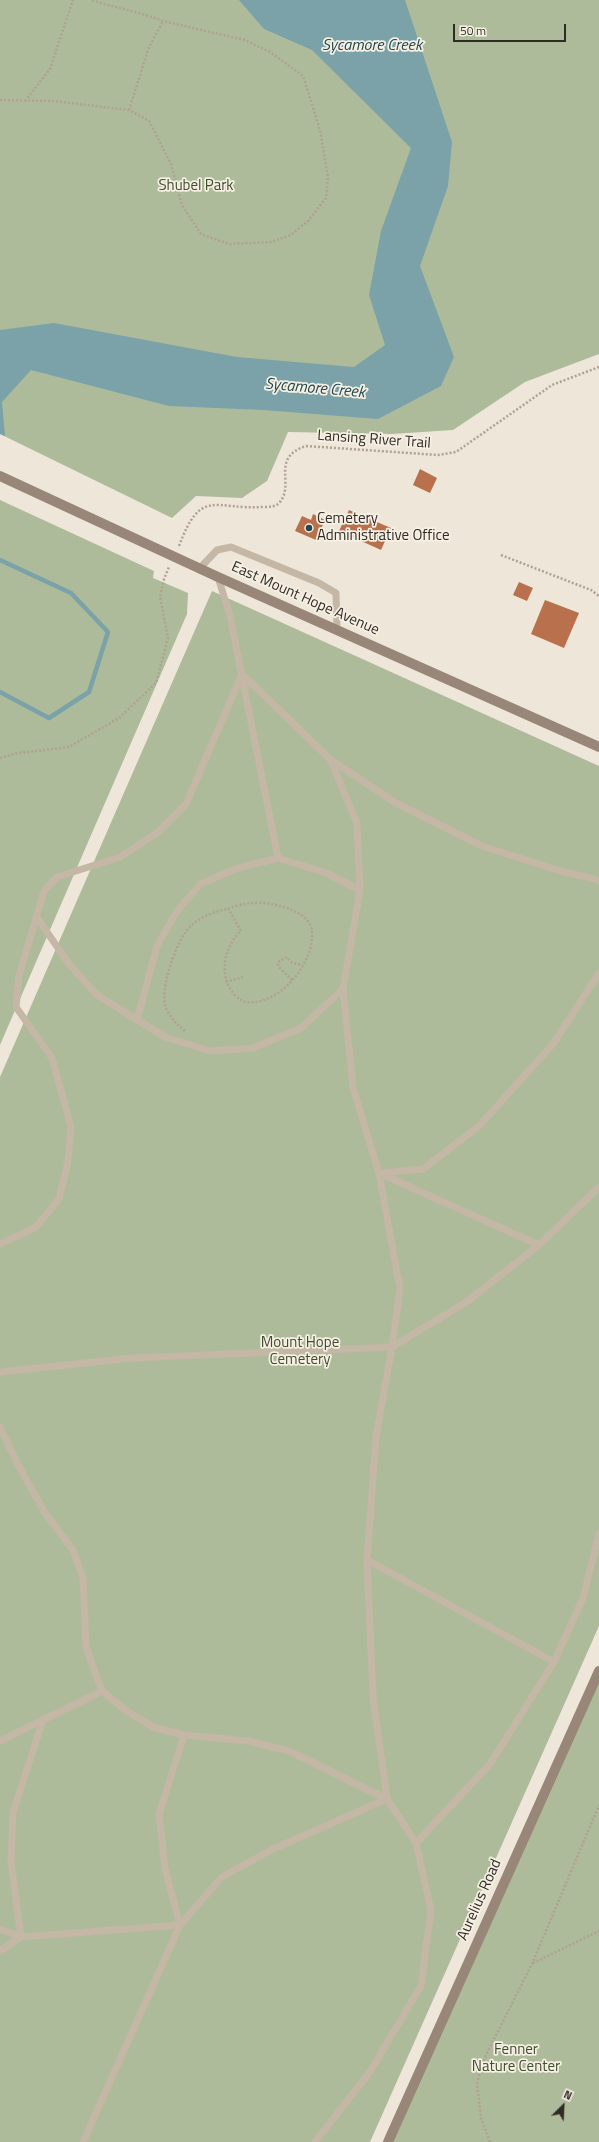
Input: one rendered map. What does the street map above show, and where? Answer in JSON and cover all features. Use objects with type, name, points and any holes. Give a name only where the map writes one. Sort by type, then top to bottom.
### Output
[{"type":"street","name":"East Mount Hope Avenue","points":[[0,476],[218,577],[599,747]]},
{"type":"street","name":"Aurelius Road","points":[[388,2142],[599,1671]]},
{"type":"lane","points":[[200,568],[218,550],[231,547],[319,583],[336,593],[337,630]]},
{"type":"lane","points":[[218,577],[230,616],[278,858]]},
{"type":"lane","points":[[242,674],[330,760],[396,803],[482,846],[557,870],[599,880]]},
{"type":"lane","points":[[0,1244],[36,1227],[59,1199],[68,1162],[71,1127],[52,1058],[16,1007],[19,976],[44,891],[57,877],[120,857],[157,832],[186,804],[242,674]]},
{"type":"lane","points":[[315,2142],[369,2073],[421,1986],[432,1910],[416,1843],[387,1799],[373,1696],[367,1560],[376,1437],[392,1347],[400,1289],[379,1173],[352,1088],[343,989],[360,890],[357,823],[330,760]]},
{"type":"lane","points":[[137,1020],[157,946],[177,911],[200,884],[238,868],[278,858],[326,873],[360,890]]},
{"type":"lane","points":[[36,916],[69,964],[98,995],[165,1037],[210,1051],[253,1048],[301,1028],[343,989]]},
{"type":"lane","points":[[379,1173],[423,1169],[479,1126],[553,1044],[599,973]]},
{"type":"lane","points":[[379,1173],[539,1245]]},
{"type":"lane","points":[[0,1372],[132,1358],[392,1347],[465,1303],[539,1245],[599,1187]]},
{"type":"lane","points":[[0,1427],[16,1461],[45,1513],[73,1550],[83,1578],[86,1647],[102,1690],[126,1710],[153,1727],[184,1735],[248,1741],[289,1750],[387,1799]]},
{"type":"lane","points":[[416,1843],[490,1764],[554,1662],[583,1598],[599,1534]]},
{"type":"lane","points":[[367,1560],[554,1662]]},
{"type":"lane","points":[[0,1741],[102,1690]]},
{"type":"lane","points":[[21,1937],[11,1862],[13,1812],[43,1720]]},
{"type":"lane","points":[[180,1925],[165,1870],[159,1814],[184,1735]]},
{"type":"lane","points":[[83,2142],[180,1925],[222,1877],[273,1849],[387,1799]]},
{"type":"lane","points":[[0,1929],[21,1937],[180,1925]]},
{"type":"lane","points":[[0,1951],[21,1937]]},
{"type":"path","points":[[25,101],[50,69],[73,0]]},
{"type":"path","points":[[0,100],[53,101],[129,110],[149,121],[171,164],[182,206],[201,234],[229,244],[271,242],[291,235],[308,221],[326,198],[328,178],[320,130],[302,76],[270,52],[245,40],[162,21],[146,15],[90,0]]},
{"type":"path","points":[[129,110],[149,47],[162,21]]},
{"type":"path","name":"Lansing River Trail","points":[[183,536],[194,514],[202,508],[214,504],[246,508],[273,507],[280,502],[284,494],[285,463],[290,455],[298,448],[306,446],[438,455],[456,452],[552,385],[599,367]]},
{"type":"path","points":[[501,555],[591,590],[599,596]]},
{"type":"path","points":[[0,758],[18,753],[69,747],[119,718],[156,684],[168,638],[160,598],[168,570]]},
{"type":"path","points":[[186,1032],[174,1022],[165,1007],[164,990],[172,961],[185,933],[205,915],[228,908],[252,902],[274,903],[300,915],[310,925],[312,933],[311,944],[303,965],[283,990],[266,1000],[251,1003],[242,1001],[232,992],[226,982],[225,967],[227,953],[237,935],[241,931],[228,908]]},
{"type":"path","points":[[292,980],[278,966],[278,962],[287,957],[292,963],[303,965]]},
{"type":"path","points":[[226,982],[243,977]]},
{"type":"path","points":[[490,2142],[481,2118],[477,2084],[482,2063],[532,1964],[599,1805]]},
{"type":"path","points":[[532,1964],[599,1931]]},
{"type":"green space","name":"Shubel Park","points":[[0,0],[599,0],[599,354],[525,382],[453,430],[392,434],[288,432],[267,481],[242,498],[196,496],[172,518],[0,434]]},
{"type":"green space","points":[[0,500],[154,571],[153,578],[188,593],[187,614],[0,1045]]},
{"type":"green space","name":"Mount Hope Cemetery","points":[[212,591],[599,766],[599,1626],[370,2142],[0,2142],[0,1077]]},
{"type":"green space","name":"Fenner Nature Center","points":[[599,1671],[599,2142],[388,2142]]},
{"type":"water","points":[[239,0],[405,0],[452,142],[448,186],[420,266],[454,357],[441,386],[378,419],[263,410],[169,406],[31,370],[2,402],[5,436],[0,434],[0,330],[54,323],[237,357],[354,367],[385,345],[369,295],[381,231],[411,148],[312,50],[264,29]]},
{"type":"building","points":[[420,469],[437,478],[430,493],[413,485]]},
{"type":"building","points":[[349,510],[391,528],[381,550],[339,531]]},
{"type":"building","name":"Cemetery Administrative Office","points":[[313,514],[325,520],[316,540],[295,531],[302,516],[311,520]]},
{"type":"building","points":[[519,582],[533,588],[527,601],[513,595]]},
{"type":"building","points":[[545,600],[579,613],[564,648],[531,634]]},
{"type":"waterway","name":"Sycamore Creek","points":[[0,560],[71,593],[108,632],[89,692],[49,718],[0,692]]},
{"type":"place","name":"Cemetery Administrative Office","points":[[309,528]]}]
